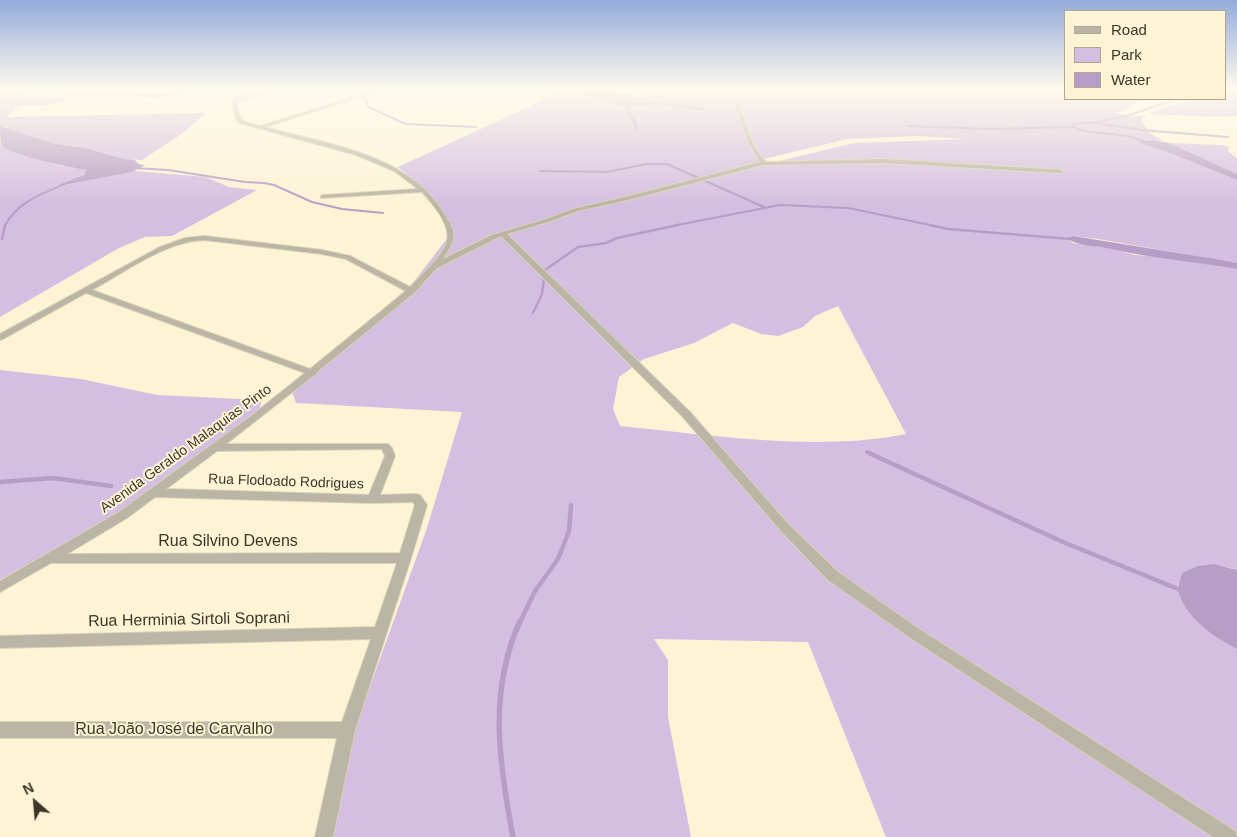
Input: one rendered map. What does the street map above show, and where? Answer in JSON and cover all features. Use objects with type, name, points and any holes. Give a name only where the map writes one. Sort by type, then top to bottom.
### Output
[{"type":"street","points":[[264,128],[358,154],[392,167],[423,190],[442,213],[451,232],[450,244],[434,267]]},
{"type":"street","points":[[746,128],[762,163]]},
{"type":"street","points":[[434,267],[482,241],[502,233],[549,220],[584,207],[626,199],[762,163],[773,165],[907,162],[1060,171]]},
{"type":"street","points":[[324,197],[423,190]]},
{"type":"street","points":[[502,233],[686,414],[785,528],[834,576],[914,633],[1229,837]]},
{"type":"street","points":[[0,337],[169,245],[185,240],[204,238],[322,252],[348,257],[411,291]]},
{"type":"street","name":"Avenida Geraldo Malaquias Pinto","points":[[0,588],[123,515],[154,493],[313,373],[411,291],[434,267]]},
{"type":"street","points":[[86,290],[313,373]]},
{"type":"street","points":[[213,448],[384,446],[387,448],[390,456],[373,499]]},
{"type":"street","name":"Rua Flodoado Rodrigues","points":[[154,493],[373,499],[416,498],[421,505],[405,558]]},
{"type":"street","points":[[324,837],[347,730],[405,558]]},
{"type":"street","name":"Rua Silvino Devens","points":[[50,559],[405,558]]},
{"type":"street","name":"Rua Herminia Sirtoli Soprani","points":[[0,642],[379,634]]},
{"type":"street","name":"Rua João José de Carvalho","points":[[0,730],[347,730]]},
{"type":"green space","points":[[6,128],[188,128],[142,160],[125,159],[85,148],[56,144]]},
{"type":"green space","points":[[483,128],[1146,128],[1153,135],[1164,141],[1137,142],[1237,180],[1237,263],[1098,239],[1073,236],[1066,238],[1073,243],[1109,248],[1135,255],[1155,256],[1237,269],[1237,570],[1215,566],[1203,567],[1182,573],[1179,588],[1181,598],[1192,616],[1219,639],[1237,649],[1237,837],[886,837],[808,642],[654,639],[668,660],[668,717],[691,837],[320,837],[339,773],[427,528],[462,412],[296,403],[293,394],[296,384],[412,284],[453,231],[438,205],[425,190],[398,167]],"holes":[[[918,136],[965,139],[854,143],[767,164],[764,159],[847,139]],[[838,306],[906,434],[836,442],[800,442],[727,437],[620,426],[613,409],[619,377],[644,359],[694,343],[733,323],[761,334],[778,336],[803,327],[815,316]]]},
{"type":"green space","points":[[0,137],[1,144],[20,155],[86,170],[84,175],[60,184],[60,186],[135,171],[206,177],[229,187],[257,190],[172,236],[145,237],[119,248],[0,317]]},
{"type":"green space","points":[[1169,143],[1222,145],[1229,147],[1228,151],[1237,158],[1237,174]]},
{"type":"green space","points":[[0,370],[81,379],[157,395],[262,400],[256,419],[135,513],[0,593]]},
{"type":"water","points":[[0,128],[6,128],[56,144],[85,148],[135,160],[138,164],[145,165],[132,172],[59,186],[84,175],[86,170],[15,153],[2,145]]},
{"type":"water","points":[[1153,140],[1169,143],[1237,174],[1237,180],[1167,152],[1136,142]]},
{"type":"water","points":[[1073,236],[1237,263],[1237,269],[1142,255],[1082,244],[1066,238]]},
{"type":"water","points":[[1214,564],[1237,570],[1237,649],[1212,634],[1196,620],[1189,613],[1179,593],[1182,573],[1198,566]]},
{"type":"waterway","points":[[963,128],[1028,128]]},
{"type":"waterway","points":[[1076,128],[1083,131],[1128,136],[1146,142]]},
{"type":"waterway","points":[[1129,128],[1228,137]]},
{"type":"waterway","points":[[540,171],[606,172],[647,164],[667,164],[764,207]]},
{"type":"waterway","points":[[135,168],[168,170],[245,182],[264,183],[274,185],[312,202],[342,209],[383,213]]},
{"type":"waterway","points":[[5,226],[16,211],[30,200],[65,184]]},
{"type":"waterway","points":[[672,226],[780,205],[848,208],[935,226]]},
{"type":"waterway","points":[[2,239],[5,225]]},
{"type":"waterway","points":[[533,313],[542,294],[545,270],[578,247],[606,243],[617,238],[678,225]]},
{"type":"waterway","points":[[929,225],[948,229],[1070,239]]},
{"type":"waterway","points":[[867,452],[874,455]]},
{"type":"waterway","points":[[871,454],[1063,542],[1183,591]]},
{"type":"waterway","points":[[0,482],[53,478],[111,486]]},
{"type":"waterway","points":[[520,622],[535,591],[558,559],[569,531],[571,505]]},
{"type":"waterway","points":[[513,837],[504,782],[499,728],[503,674],[520,621]]}]
